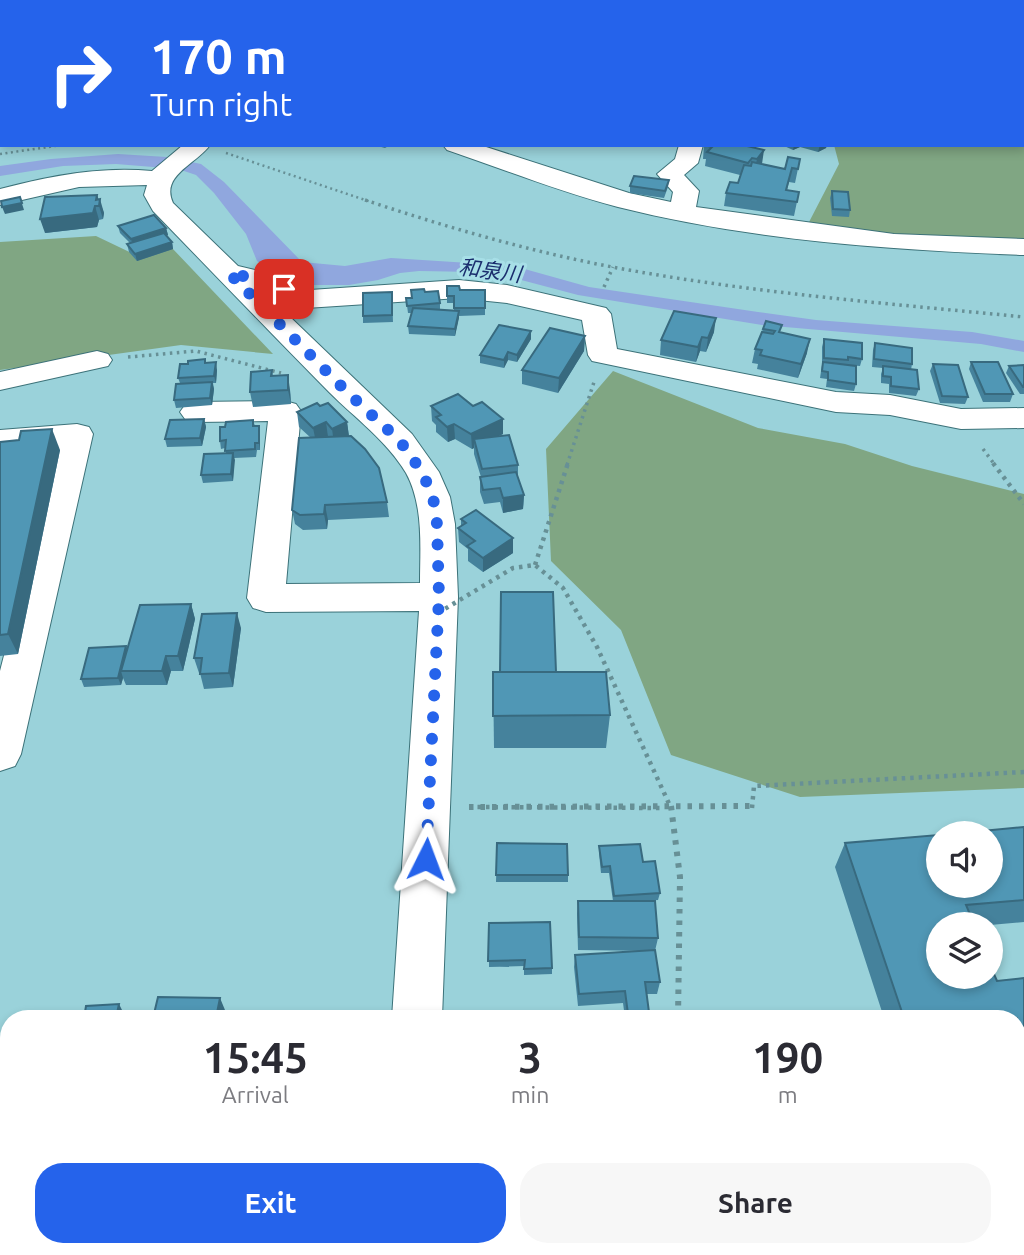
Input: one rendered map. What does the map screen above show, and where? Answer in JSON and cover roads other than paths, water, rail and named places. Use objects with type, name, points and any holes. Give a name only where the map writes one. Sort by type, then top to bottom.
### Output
[{"type":"street","points":[[195,147],[162,176],[157,195],[162,206],[346,391],[400,441],[422,472],[433,497],[437,524],[438,605],[430,806],[417,1010]]},
{"type":"street","points":[[461,147],[623,200],[682,212],[894,242],[1024,247]]},
{"type":"street","points":[[682,212],[686,191],[669,174],[686,163],[690,147]]},
{"type":"street","points":[[0,197],[85,177],[162,176]]},
{"type":"street","points":[[229,273],[262,280],[306,299],[459,289],[507,294],[596,314],[603,355],[836,402],[890,405],[961,419],[1024,418]]},
{"type":"street","points":[[0,381],[97,360]]},
{"type":"street","points":[[196,412],[285,411],[266,598],[438,605]]},
{"type":"street","points":[[0,440],[77,433],[8,683],[0,754]]},
{"type":"water","name":"和泉川","points":[[118,154],[167,157],[201,164],[224,182],[302,262],[345,266],[391,258],[521,268],[589,287],[758,312],[816,320],[972,332],[1024,341],[1024,352],[981,344],[762,325],[578,295],[506,276],[476,272],[419,271],[349,285],[314,285],[283,278],[257,261],[246,234],[196,175],[178,169],[116,164],[63,166],[0,176],[0,166]]}]
